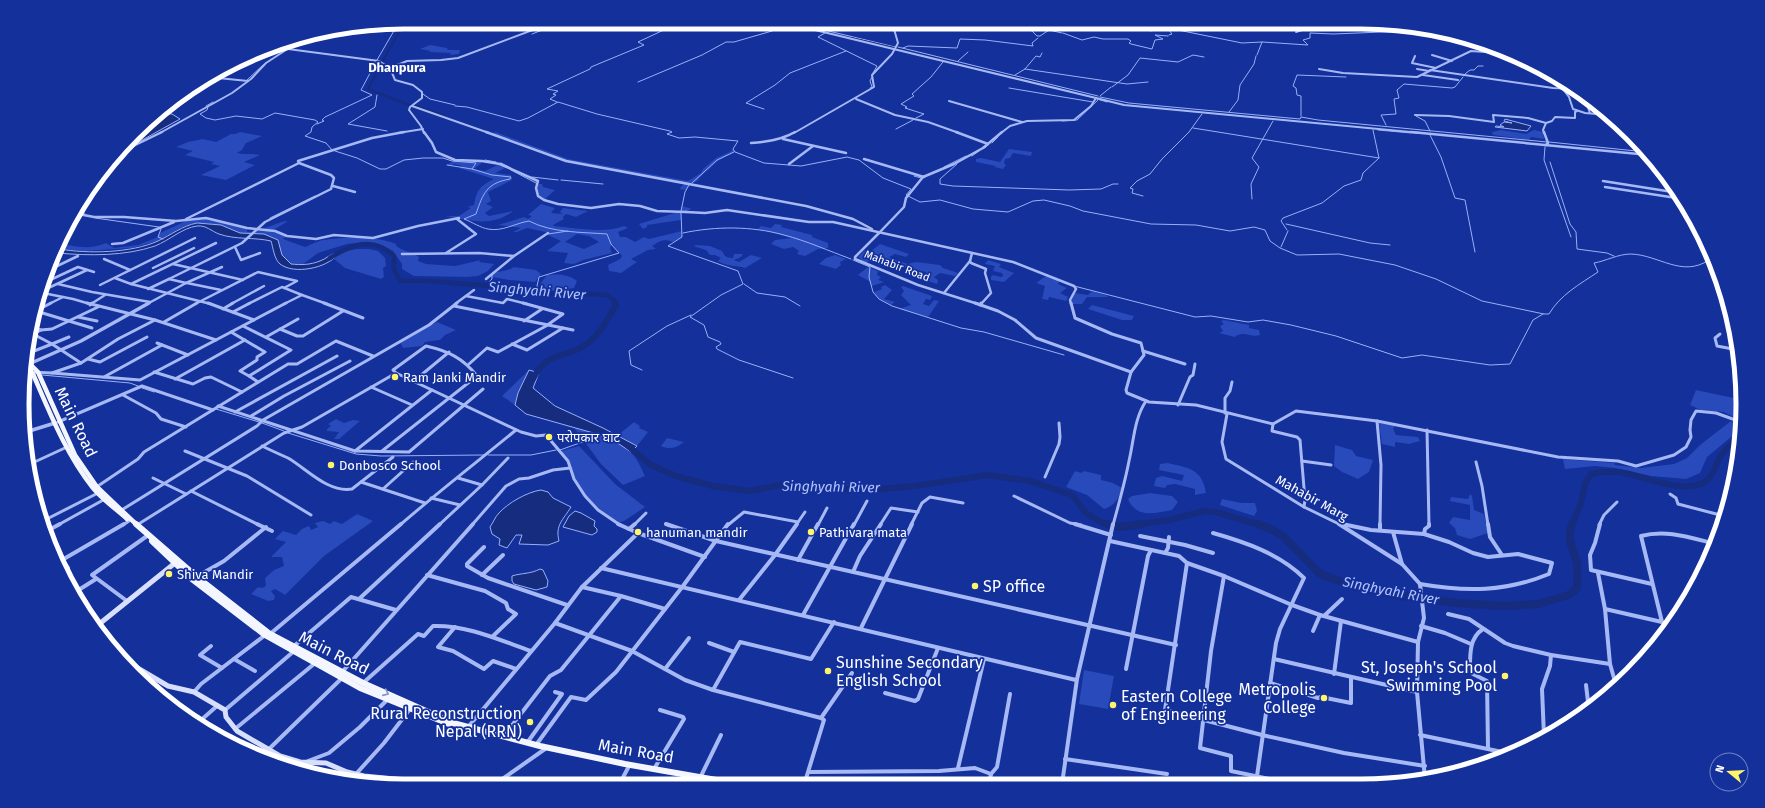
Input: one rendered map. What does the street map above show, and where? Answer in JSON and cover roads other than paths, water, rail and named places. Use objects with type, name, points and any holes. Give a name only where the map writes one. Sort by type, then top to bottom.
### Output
[{"type":"main road","name":"Main Road","points":[[31,370],[75,455],[96,489],[175,563],[267,635],[362,685],[467,728]]},
{"type":"main road","name":"Main Road","points":[[57,422],[67,447],[80,470],[96,489],[129,521],[194,578]]},
{"type":"main road","points":[[100,623],[175,563]]},
{"type":"main road","name":"Main Road","points":[[292,649],[314,664],[341,675]]},
{"type":"main road","points":[[139,669],[168,686],[194,692],[225,710],[226,717],[235,729],[280,756],[300,762],[326,763],[356,774],[387,778]]},
{"type":"main road","name":"Main Road","points":[[362,685],[387,700],[467,728],[535,746],[654,770]]},
{"type":"main road","name":"Main Road","points":[[535,746],[629,766],[706,779]]},
{"type":"main road","name":"Main Road","points":[[700,778],[704,779]]},
{"type":"street","points":[[390,68],[400,62],[413,58],[444,61],[458,58],[535,29]]},
{"type":"street","points":[[811,29],[1124,105],[1640,154]]},
{"type":"street","points":[[751,143],[783,138],[856,99],[874,87],[872,75],[892,54],[898,43],[894,29]]},
{"type":"street","points":[[1296,32],[1302,29]]},
{"type":"street","points":[[131,147],[156,136],[224,98],[248,81],[262,67],[288,49],[376,61],[390,68],[395,80],[409,83],[422,92],[422,98],[409,110],[436,152],[440,155],[455,160],[484,161],[506,166],[518,173],[538,181],[536,188],[538,196],[544,200],[558,204],[591,208],[619,204],[640,206],[657,211],[705,213],[727,210],[809,222],[833,222],[1013,262],[1074,286],[1076,288],[1070,300],[1075,318],[1112,334],[1141,343],[1144,355],[1136,367],[1130,372],[1126,390],[1127,393],[1146,401],[1160,404],[1205,407],[1226,414],[1273,424],[1296,411],[1427,430],[1558,457],[1618,461],[1636,466],[1674,455],[1686,447],[1691,437],[1689,429],[1692,416],[1696,411],[1716,413],[1735,420]]},
{"type":"street","points":[[1319,69],[1343,73],[1417,77],[1473,50],[1489,52]]},
{"type":"street","points":[[1432,55],[1452,61]]},
{"type":"street","points":[[1414,56],[1412,63],[1436,68]]},
{"type":"street","points":[[1417,69],[1460,76],[1561,88],[1569,97],[1573,109],[1598,114]]},
{"type":"street","points":[[1423,75],[1458,80]]},
{"type":"street","points":[[218,78],[248,81]]},
{"type":"street","name":"Mahabir Road","points":[[1096,98],[1083,113],[1072,121],[1038,120],[1022,122],[1004,130],[988,144],[954,164],[924,177],[908,196],[904,203],[904,207],[855,257],[855,259],[907,281],[998,311],[1008,316],[1036,338],[1130,372]]},
{"type":"street","points":[[856,99],[895,115],[928,122],[988,144]]},
{"type":"street","points":[[948,101],[1022,122]]},
{"type":"street","points":[[1587,105],[1590,113]]},
{"type":"street","points":[[412,106],[566,161],[806,206],[853,219],[879,233]]},
{"type":"street","points":[[1415,115],[1449,116],[1494,122],[1493,115],[1502,115],[1546,122],[1552,121],[1556,117],[1575,118],[1575,112],[1578,111]]},
{"type":"street","points":[[1546,122],[1543,130],[1548,143],[1546,145]]},
{"type":"street","points":[[183,221],[299,163],[300,160],[386,135],[422,129]]},
{"type":"street","points":[[783,138],[846,153]]},
{"type":"street","points":[[789,164],[813,146]]},
{"type":"street","points":[[864,159],[924,177]]},
{"type":"street","points":[[148,289],[235,247],[247,240],[265,222],[326,192],[333,186],[334,178],[331,175],[299,163]]},
{"type":"street","points":[[1603,181],[1670,192]]},
{"type":"street","points":[[333,186],[355,192]]},
{"type":"street","points":[[1605,187],[1674,198]]},
{"type":"street","points":[[1641,187],[1643,193]]},
{"type":"street","points":[[80,214],[94,217],[124,217],[176,222]]},
{"type":"street","points":[[112,244],[123,243],[176,222],[206,218],[240,227],[305,239],[321,239],[334,235],[373,238],[458,218],[476,234],[446,254]]},
{"type":"street","points":[[486,280],[514,256],[548,233]]},
{"type":"street","points":[[100,285],[195,238]]},
{"type":"street","points":[[131,284],[216,243]]},
{"type":"street","points":[[235,247],[241,260],[260,253]]},
{"type":"street","points":[[153,268],[194,248]]},
{"type":"street","points":[[402,254],[479,253],[514,256]]},
{"type":"street","points":[[944,293],[970,261],[972,253]]},
{"type":"street","points":[[55,267],[78,256]]},
{"type":"street","points":[[178,257],[182,260]]},
{"type":"street","points":[[104,259],[130,270]]},
{"type":"street","points":[[970,261],[971,264],[986,269],[985,272],[991,293],[980,305]]},
{"type":"street","points":[[173,264],[243,280]]},
{"type":"street","points":[[50,280],[78,267],[94,272]]},
{"type":"street","points":[[31,368],[62,350],[132,313],[165,293],[222,267]]},
{"type":"street","points":[[47,289],[87,270]]},
{"type":"street","points":[[163,322],[260,271],[297,281],[233,312]]},
{"type":"street","points":[[115,278],[148,289],[201,301],[254,320]]},
{"type":"street","points":[[169,279],[222,290]]},
{"type":"street","points":[[58,284],[106,295],[150,302]]},
{"type":"street","points":[[223,309],[264,286]]},
{"type":"street","points":[[284,288],[363,318]]},
{"type":"street","points":[[120,511],[259,426],[263,420],[428,325],[474,290]]},
{"type":"street","points":[[46,292],[98,307],[132,313],[216,340]]},
{"type":"street","points":[[90,305],[106,295]]},
{"type":"street","points":[[31,369],[52,373],[140,380],[302,295]]},
{"type":"street","points":[[466,296],[503,303],[507,299],[563,314],[546,326],[498,352],[487,348],[469,364]]},
{"type":"street","points":[[42,308],[63,297]]},
{"type":"street","points":[[453,306],[546,326],[574,330]]},
{"type":"street","points":[[36,333],[43,330],[52,329],[98,307]]},
{"type":"street","points":[[524,321],[542,308]]},
{"type":"street","points":[[280,329],[297,336],[303,336],[343,311]]},
{"type":"street","points":[[41,312],[92,328]]},
{"type":"street","points":[[78,317],[97,321]]},
{"type":"street","points":[[266,337],[298,319]]},
{"type":"street","points":[[52,373],[81,363],[118,340],[155,320]]},
{"type":"street","points":[[243,326],[291,350],[249,376]]},
{"type":"street","points":[[512,344],[527,350],[563,328]]},
{"type":"street","points":[[37,329],[43,330]]},
{"type":"street","points":[[231,332],[266,352],[257,357],[257,360],[240,371],[258,382]]},
{"type":"street","points":[[1720,334],[1715,338],[1717,346],[1732,349]]},
{"type":"street","points":[[35,335],[81,363]]},
{"type":"street","points":[[33,352],[69,337]]},
{"type":"street","points":[[88,359],[100,362],[147,337]]},
{"type":"street","points":[[175,379],[245,340]]},
{"type":"street","points":[[47,518],[96,489],[138,459],[144,452],[288,364],[297,364],[336,341],[373,356]]},
{"type":"street","points":[[157,343],[188,355]]},
{"type":"street","points":[[104,377],[162,345]]},
{"type":"street","points":[[382,451],[448,398],[478,376],[469,364],[449,352],[426,346],[392,370],[448,398],[507,424],[516,430],[532,436],[546,436],[570,463],[574,480],[583,494],[607,518],[618,525],[638,533],[705,557]]},
{"type":"street","points":[[1143,351],[1162,355],[1186,364]]},
{"type":"street","points":[[414,381],[449,352]]},
{"type":"street","points":[[235,412],[337,356]]},
{"type":"street","points":[[251,416],[284,396],[350,361]]},
{"type":"street","points":[[1178,405],[1190,377],[1193,375],[1196,364]]},
{"type":"street","points":[[154,372],[193,384],[211,377],[242,392]]},
{"type":"street","points":[[136,526],[226,468],[284,433],[292,432],[396,373]]},
{"type":"street","points":[[140,380],[143,382],[142,386]]},
{"type":"street","name":"Mahabir Marg","points":[[1232,382],[1230,390],[1225,397],[1226,414],[1221,441],[1226,459],[1304,507],[1340,524],[1402,564],[1420,586]]},
{"type":"street","points":[[30,431],[82,413],[142,386],[213,410]]},
{"type":"street","points":[[371,387],[412,405]]},
{"type":"street","points":[[218,406],[263,420],[292,432],[354,450],[409,452],[483,389]]},
{"type":"street","points":[[354,450],[432,390]]},
{"type":"street","points":[[123,395],[149,409],[161,419],[186,427]]},
{"type":"street","points":[[1063,779],[1076,680],[1130,458],[1136,426],[1141,408],[1146,401]]},
{"type":"street","points":[[1377,422],[1381,465],[1380,530]]},
{"type":"street","points":[[1045,477],[1059,444],[1059,423]]},
{"type":"street","points":[[1273,424],[1272,431],[1299,439],[1305,500],[1304,507]]},
{"type":"street","points":[[194,692],[201,684],[324,591],[445,486],[458,478],[516,430]]},
{"type":"street","points":[[1424,534],[1425,529],[1429,526],[1426,466],[1427,430]]},
{"type":"street","points":[[262,446],[286,458],[331,486],[346,491],[352,489],[393,457]]},
{"type":"street","points":[[34,462],[67,447]]},
{"type":"street","points":[[185,451],[247,476],[311,515]]},
{"type":"street","points":[[359,599],[482,485],[508,458]]},
{"type":"street","points":[[1302,461],[1331,465]]},
{"type":"street","points":[[382,489],[413,462]]},
{"type":"street","points":[[1476,462],[1482,486],[1490,537],[1502,555]]},
{"type":"street","points":[[269,749],[341,675],[396,610],[506,486],[519,479],[529,478],[553,470],[570,468]]},
{"type":"street","points":[[153,478],[186,494]]},
{"type":"street","points":[[458,478],[482,485]]},
{"type":"street","points":[[361,482],[425,503]]},
{"type":"street","points":[[191,491],[272,531]]},
{"type":"street","points":[[1670,494],[1676,498],[1678,504],[1719,515]]},
{"type":"street","points":[[1014,496],[1070,523],[1111,534]]},
{"type":"street","points":[[861,628],[886,580],[922,503],[930,497],[963,503]]},
{"type":"street","points":[[431,498],[460,505]]},
{"type":"street","points":[[51,529],[105,499]]},
{"type":"street","points":[[803,615],[831,568],[867,501]]},
{"type":"street","points":[[1617,502],[1604,515],[1598,527],[1595,543],[1590,555],[1591,570],[1598,573],[1652,584]]},
{"type":"street","points":[[798,560],[827,508]]},
{"type":"street","points":[[853,572],[860,556],[890,508],[918,512]]},
{"type":"street","points":[[535,746],[571,697],[586,700],[616,672],[705,557],[729,523],[744,512],[798,522]]},
{"type":"street","points":[[739,600],[775,555],[805,512]]},
{"type":"street","points":[[629,529],[646,513]]},
{"type":"street","points":[[63,559],[129,521]]},
{"type":"street","points":[[666,524],[716,541],[775,555],[1176,645]]},
{"type":"street","points":[[1340,524],[1393,532],[1424,534],[1449,542],[1488,558],[1518,554],[1552,563],[1549,574],[1535,580],[1505,586],[1476,590],[1420,586],[1424,618],[1418,642],[1417,692],[1420,735],[1425,774]]},
{"type":"street","points":[[194,578],[224,561],[266,528]]},
{"type":"street","points":[[1393,532],[1402,564]]},
{"type":"street","points":[[467,728],[582,587],[638,533]]},
{"type":"street","points":[[1213,533],[1234,539],[1272,556],[1302,575],[1304,578],[1280,629],[1256,776]]},
{"type":"street","points":[[1605,609],[1662,622],[1641,536],[1652,533],[1668,533],[1709,542]]},
{"type":"street","points":[[127,601],[93,576],[147,536]]},
{"type":"street","points":[[1140,536],[1169,540],[1213,553]]},
{"type":"street","points":[[1165,553],[1168,548],[1169,540]]},
{"type":"street","points":[[1110,541],[1182,557],[1188,563],[1322,616],[1418,642]]},
{"type":"street","points":[[484,547],[467,566],[482,575],[567,605]]},
{"type":"street","points":[[1126,670],[1148,556],[1151,550]]},
{"type":"street","points":[[482,575],[503,554]]},
{"type":"street","points":[[1188,563],[1165,710],[1262,735],[1344,753],[1425,766]]},
{"type":"street","points":[[601,568],[683,586],[1076,680]]},
{"type":"street","points":[[1598,573],[1605,609],[1610,664],[1615,680]]},
{"type":"street","points":[[427,575],[485,591],[506,603],[508,609],[516,614],[492,637]]},
{"type":"street","points":[[1224,576],[1211,650],[1200,748],[1231,756],[1231,771],[1270,779]]},
{"type":"street","points":[[78,590],[96,578]]},
{"type":"street","points":[[582,587],[621,596],[665,609]]},
{"type":"street","points":[[502,737],[550,676],[561,670],[621,596]]},
{"type":"street","points":[[225,710],[347,599],[351,597],[396,610]]},
{"type":"street","points":[[1313,631],[1322,616],[1342,599]]},
{"type":"street","points":[[1448,614],[1469,619],[1505,643],[1551,655],[1610,664]]},
{"type":"street","points":[[1334,674],[1341,621]]},
{"type":"street","points":[[555,622],[632,652],[685,680],[713,690],[821,718],[824,720],[806,779]]},
{"type":"street","points":[[713,690],[740,642],[811,659],[834,622]]},
{"type":"street","points":[[362,685],[418,634],[424,636],[433,626],[455,627],[481,633],[531,651]]},
{"type":"street","points":[[1421,626],[1445,633],[1471,644]]},
{"type":"street","points":[[455,627],[438,647],[452,651],[484,669],[493,661],[516,669]]},
{"type":"street","points":[[1484,629],[1478,631],[1471,644],[1470,670],[1474,676],[1485,678],[1487,680],[1488,748]]},
{"type":"street","points":[[665,669],[689,638]]},
{"type":"street","points":[[709,644],[734,652]]},
{"type":"street","points":[[211,646],[200,656],[222,668]]},
{"type":"street","points":[[885,693],[915,701],[918,699],[938,648]]},
{"type":"street","points":[[1544,731],[1542,689],[1550,666],[1551,655]]},
{"type":"street","points":[[958,768],[984,658]]},
{"type":"street","points":[[234,659],[255,671]]},
{"type":"street","points":[[1274,659],[1417,692]]},
{"type":"street","points":[[235,729],[314,664]]},
{"type":"street","points":[[821,718],[852,673]]},
{"type":"street","points":[[1270,683],[1318,698],[1321,697],[1351,703],[1351,678]]},
{"type":"street","points":[[1586,685],[1588,703]]},
{"type":"street","points":[[527,744],[562,694],[555,692]]},
{"type":"street","points":[[990,779],[991,774],[998,767],[1010,694]]},
{"type":"street","points":[[307,762],[329,753],[360,727],[387,700]]},
{"type":"street","points":[[202,720],[217,706]]},
{"type":"street","points":[[356,774],[384,743],[410,709]]},
{"type":"street","points":[[654,770],[684,720],[683,717],[660,710]]},
{"type":"street","points":[[700,778],[721,734]]},
{"type":"street","points":[[1420,735],[1501,751]]},
{"type":"street","points":[[502,779],[545,749]]},
{"type":"street","points":[[1065,759],[1167,774]]},
{"type":"street","points":[[622,779],[629,766]]},
{"type":"street","points":[[809,772],[939,771],[958,768],[975,768],[991,774]]},
{"type":"waterway","points":[[377,60],[395,29]]},
{"type":"waterway","points":[[382,62],[401,29]]},
{"type":"waterway","points":[[532,34],[545,29]]},
{"type":"waterway","points":[[557,102],[550,99],[556,95],[553,94],[558,91],[547,89],[590,69],[591,67],[644,45],[638,42],[666,29]]},
{"type":"waterway","points":[[638,82],[702,55],[726,42],[734,42],[775,29]]},
{"type":"waterway","points":[[820,29],[895,47]]},
{"type":"waterway","points":[[1026,29],[1032,31],[1037,36],[1040,36],[1049,30],[1062,33]]},
{"type":"waterway","points":[[1140,29],[1152,31],[1154,29]]},
{"type":"waterway","points":[[1169,35],[1172,34],[1169,30],[1173,29],[1242,43],[1262,42]]},
{"type":"waterway","points":[[1262,42],[1308,45],[1303,40],[1310,38],[1310,33],[1333,34],[1401,31]]},
{"type":"waterway","points":[[825,33],[818,37],[877,66],[873,73]]},
{"type":"waterway","points":[[1063,33],[1082,40],[1094,37],[1103,39],[1128,39],[1131,41],[1129,43],[1131,44],[1152,49],[1155,40],[1163,39],[1155,35],[1168,36]]},
{"type":"waterway","points":[[851,38],[894,48]]},
{"type":"waterway","points":[[903,48],[908,46],[957,48],[960,39],[985,40],[1033,46],[1032,43],[1038,38]]},
{"type":"waterway","points":[[1257,55],[1262,42]]},
{"type":"waterway","points":[[898,47],[1098,96]]},
{"type":"waterway","points":[[896,49],[1037,83]]},
{"type":"waterway","points":[[764,109],[746,103],[775,85],[790,73],[846,51]]},
{"type":"waterway","points":[[958,61],[968,52]]},
{"type":"waterway","points":[[1025,69],[1036,56],[1040,57],[1042,53]]},
{"type":"waterway","points":[[1118,83],[1128,75],[1140,58],[1178,62],[1193,55],[1204,57]]},
{"type":"waterway","points":[[1229,112],[1238,100],[1240,85],[1254,64],[1256,56]]},
{"type":"waterway","points":[[317,124],[324,121],[322,120],[325,117],[372,95],[361,90],[376,62]]},
{"type":"waterway","points":[[916,118],[924,114],[905,108],[907,107],[901,104],[914,96],[912,94],[931,77],[943,62]]},
{"type":"waterway","points":[[382,63],[368,89],[412,106]]},
{"type":"waterway","points":[[247,80],[263,65]]},
{"type":"waterway","points":[[1465,74],[1470,70],[1474,70],[1478,66],[1483,66]]},
{"type":"waterway","points":[[1015,75],[1025,69]]},
{"type":"waterway","points":[[1025,69],[1118,83]]},
{"type":"waterway","points":[[1301,116],[1301,96],[1297,95],[1296,88],[1293,86],[1297,75],[1346,77]]},
{"type":"waterway","points":[[870,88],[872,87],[870,81],[872,77]]},
{"type":"waterway","points":[[1386,125],[1381,115],[1396,114],[1394,99],[1399,98],[1397,90],[1404,84],[1452,88],[1455,87],[1463,77]]},
{"type":"waterway","points":[[1118,83],[1127,84],[1148,82]]},
{"type":"waterway","points":[[1112,87],[1118,83]]},
{"type":"waterway","points":[[1100,96],[1111,87]]},
{"type":"waterway","points":[[1009,88],[1093,102]]},
{"type":"waterway","points":[[423,94],[430,99],[455,105]]},
{"type":"waterway","points":[[377,95],[375,107],[348,124],[387,131]]},
{"type":"waterway","points":[[1100,97],[1129,103],[1300,119],[1301,117],[1430,131]]},
{"type":"waterway","points":[[1097,99],[1107,102]]},
{"type":"waterway","points":[[1062,121],[1077,120],[1098,100]]},
{"type":"waterway","points":[[206,106],[213,102]]},
{"type":"waterway","points":[[455,106],[467,107],[519,121],[528,118],[558,102],[597,114],[670,131],[672,132],[667,134],[679,138],[695,137],[738,141],[733,149],[735,152],[764,163],[801,166],[847,157],[859,160],[883,178],[911,189],[906,195],[920,202],[940,200],[973,209],[1008,212],[1033,201],[1044,200],[1070,206],[1083,211],[1151,224],[1196,225],[1230,231],[1254,227],[1265,230],[1270,241],[1280,248],[1297,255],[1339,254],[1395,265],[1436,279],[1482,301],[1544,314],[1549,314],[1559,301],[1577,286],[1598,272],[1594,263],[1621,255],[1631,254],[1641,255],[1670,264],[1689,267],[1699,265],[1707,261]]},
{"type":"waterway","points":[[414,105],[445,116]]},
{"type":"waterway","points":[[208,107],[207,110],[200,114],[206,118],[215,120],[236,116],[262,119],[275,113],[315,120],[318,122],[312,127],[311,132],[305,136],[326,143],[332,150]]},
{"type":"waterway","points":[[1143,196],[1132,193],[1133,189],[1130,188],[1137,181],[1150,174],[1162,159],[1189,132],[1202,114]]},
{"type":"waterway","points":[[1416,116],[1425,121],[1430,131]]},
{"type":"waterway","points":[[896,129],[913,120]]},
{"type":"waterway","points":[[1263,139],[1273,121]]},
{"type":"waterway","points":[[1193,128],[1263,139]]},
{"type":"waterway","points":[[1373,130],[1379,158]]},
{"type":"waterway","points":[[1378,130],[1411,133]]},
{"type":"waterway","points":[[1430,131],[1547,142]]},
{"type":"waterway","points":[[1430,135],[1441,157],[1455,198],[1465,200],[1475,252]]},
{"type":"waterway","points":[[992,143],[998,137]]},
{"type":"waterway","points":[[1252,199],[1251,184],[1259,167],[1252,158],[1263,139]]},
{"type":"waterway","points":[[1263,139],[1379,158]]},
{"type":"waterway","points":[[1549,142],[1637,151]]},
{"type":"waterway","points":[[985,148],[990,143]]},
{"type":"waterway","points":[[1545,147],[1544,160],[1571,237]]},
{"type":"waterway","points":[[335,151],[357,158],[380,169],[386,169],[404,160],[423,158],[443,158],[452,161],[476,163],[472,169]]},
{"type":"waterway","points":[[972,156],[979,151]]},
{"type":"waterway","points":[[692,183],[717,160],[734,152]]},
{"type":"waterway","points":[[944,167],[966,156]]},
{"type":"waterway","points":[[1287,230],[1281,221],[1283,218],[1322,203],[1344,186],[1361,180],[1363,173],[1379,158]]},
{"type":"waterway","points":[[485,160],[496,162]]},
{"type":"waterway","points":[[1550,162],[1570,224],[1576,232],[1577,249],[1607,253],[1614,256]]},
{"type":"waterway","points":[[501,163],[511,168]]},
{"type":"waterway","points":[[957,164],[940,179],[940,184],[953,186],[1069,190],[1101,189],[1113,184],[1118,184]]},
{"type":"waterway","points":[[447,165],[472,169]]},
{"type":"waterway","points":[[472,169],[492,175],[511,177],[510,179],[491,186],[481,200],[476,214],[464,219],[479,226],[493,230],[529,221],[547,228],[568,231]]},
{"type":"waterway","points":[[511,170],[536,183]]},
{"type":"waterway","points":[[914,176],[921,178]]},
{"type":"waterway","points":[[532,177],[558,180]]},
{"type":"waterway","points":[[561,180],[603,184]]},
{"type":"waterway","points":[[681,211],[685,192],[689,185]]},
{"type":"waterway","points":[[270,218],[315,196]]},
{"type":"waterway","points":[[791,202],[806,205]]},
{"type":"waterway","points":[[81,213],[85,214]]},
{"type":"waterway","points":[[681,213],[682,237],[668,246],[738,271],[743,284],[721,295],[690,317],[704,325],[708,337],[720,342],[721,344],[716,347],[717,349],[739,360],[793,378]]},
{"type":"waterway","points":[[95,218],[159,227]]},
{"type":"waterway","points":[[1286,224],[1370,243],[1390,245]]},
{"type":"waterway","points":[[869,226],[878,231]]},
{"type":"waterway","points":[[683,233],[721,228],[772,232],[793,237],[851,259]]},
{"type":"waterway","points":[[161,229],[158,237],[163,239]]},
{"type":"waterway","points":[[539,292],[537,286],[539,277],[619,253],[611,244],[607,234],[568,231]]},
{"type":"waterway","points":[[548,234],[568,231]]},
{"type":"waterway","points":[[1281,247],[1288,231]]},
{"type":"waterway","name":"Singhyahi River","points":[[330,258],[354,246],[370,244],[378,246],[394,256],[394,269],[400,281],[428,281],[515,288],[571,296],[590,294],[607,295],[614,300],[616,304]]},
{"type":"waterway","points":[[853,260],[870,267],[869,277],[873,292],[879,299],[892,306],[961,328],[984,332],[1064,355]]},
{"type":"waterway","name":"Singhyahi River","points":[[492,275],[492,279],[489,282],[515,288]]},
{"type":"waterway","points":[[744,284],[757,293],[785,297],[800,306]]},
{"type":"waterway","points":[[1074,286],[1195,317],[1211,316],[1248,322],[1263,320],[1291,325],[1336,336],[1402,358],[1422,355],[1490,365],[1510,364],[1533,320],[1543,314]]},
{"type":"waterway","name":"Singhyahi River","points":[[533,379],[545,363],[558,356],[572,352],[593,339],[607,320],[616,305],[615,303]]},
{"type":"waterway","points":[[642,370],[631,365],[629,351],[667,326],[691,315]]},
{"type":"waterway","points":[[42,375],[130,383],[138,386]]},
{"type":"waterway","points":[[142,388],[154,392]]},
{"type":"waterway","points":[[216,409],[259,422]]},
{"type":"waterway","points":[[262,423],[284,431]]},
{"type":"waterway","points":[[288,433],[356,454],[381,456],[484,455]]},
{"type":"waterway","points":[[560,450],[591,439],[598,433]]},
{"type":"waterway","name":"Singhyahi River","points":[[1572,525],[1581,503],[1585,484],[1591,474],[1619,472],[1661,483],[1693,486],[1703,483],[1709,478],[1722,454],[1734,442]]},
{"type":"waterway","name":"Singhyahi River","points":[[628,446],[651,465],[676,476],[713,486],[749,491],[785,484],[833,489],[882,489],[915,486],[987,475],[1030,481],[1072,495],[1086,513],[1101,522],[1111,525]]},
{"type":"waterway","points":[[488,455],[531,455],[556,450]]},
{"type":"waterway","name":"Singhyahi River","points":[[1140,524],[1169,520],[1205,511],[1216,512],[1260,525]]},
{"type":"waterway","name":"Singhyahi River","points":[[1107,524],[1111,525]]},
{"type":"waterway","name":"Singhyahi River","points":[[1111,525],[1119,527],[1140,524]]},
{"type":"waterway","name":"Singhyahi River","points":[[1135,525],[1140,524]]},
{"type":"waterway","name":"Singhyahi River","points":[[1258,524],[1273,530],[1284,537],[1320,574],[1354,586],[1395,595],[1457,603],[1504,606],[1538,604],[1569,595],[1577,588],[1577,563],[1570,539],[1572,524]]},
{"type":"place","name":"Ram Janki Mandir","points":[[395,377]]},
{"type":"place","name":"परोपकार घाट","points":[[549,437]]},
{"type":"place","name":"Donbosco School","points":[[331,465]]},
{"type":"place","name":"hanuman mandir","points":[[638,532]]},
{"type":"place","name":"Pathivara mata","points":[[811,532]]},
{"type":"place","name":"Shiva Mandir","points":[[169,574]]},
{"type":"place","name":"SP office","points":[[975,586]]},
{"type":"place","name":"Sunshine Secondary English School","points":[[828,671]]},
{"type":"place","name":"St, Joseph's School Swimming Pool","points":[[1505,676]]},
{"type":"place","name":"Metropolis College","points":[[1324,698]]},
{"type":"place","name":"Eastern College of Engineering","points":[[1113,705]]},
{"type":"place","name":"Rural Reconstruction Nepal (RRN)","points":[[530,722]]},
{"type":"district","name":"Dhanpura","points":[[397,67]]}]
